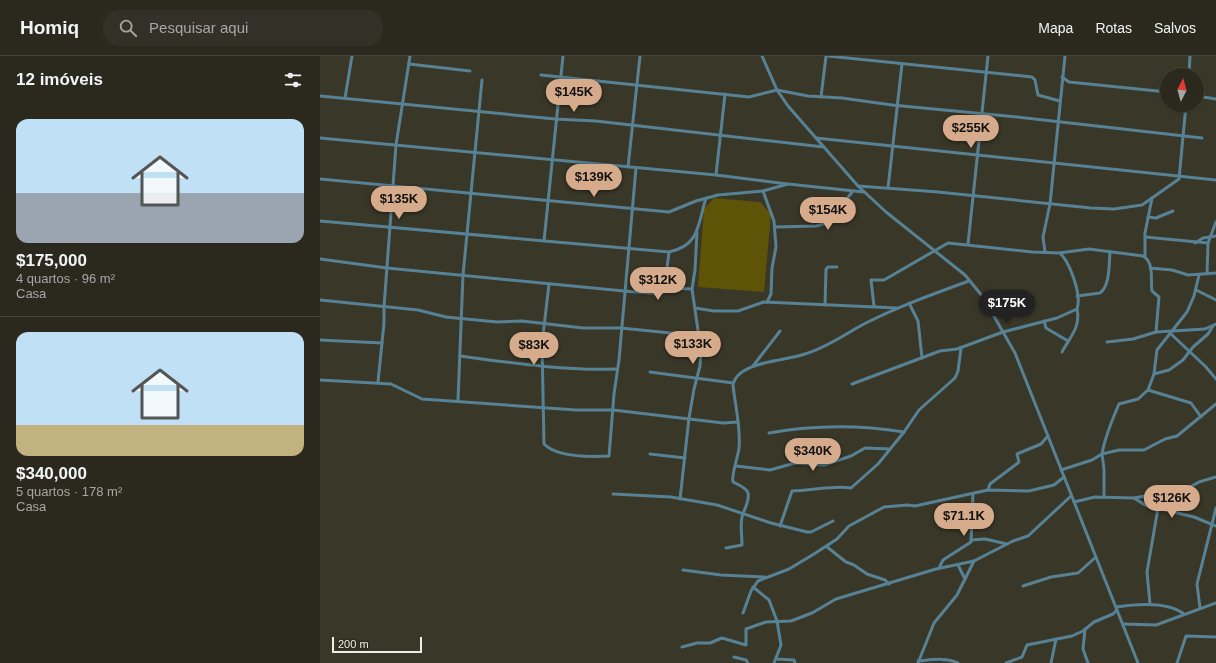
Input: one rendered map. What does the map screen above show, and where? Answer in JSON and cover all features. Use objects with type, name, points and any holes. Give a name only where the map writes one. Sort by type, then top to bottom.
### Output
[{"type":"street","points":[[345,98],[352,56]]},
{"type":"street","points":[[378,382],[396,146],[410,56],[404,56]]},
{"type":"street","points":[[544,241],[562,56]]},
{"type":"street","points":[[628,167],[640,56]]},
{"type":"street","points":[[762,56],[777,90],[788,106],[858,186],[970,281],[983,297],[1014,353],[1138,663]]},
{"type":"street","points":[[821,97],[827,56],[1032,77],[1035,80],[1038,95],[1060,100]]},
{"type":"street","points":[[968,244],[988,56]]},
{"type":"street","points":[[1045,252],[1043,237],[1050,204],[1065,56]]},
{"type":"street","points":[[1189,68],[1190,56]]},
{"type":"street","points":[[408,64],[470,71]]},
{"type":"street","points":[[888,188],[902,64]]},
{"type":"street","points":[[541,75],[749,97],[777,90],[897,106],[1202,138]]},
{"type":"street","points":[[1062,77],[1068,82]]},
{"type":"street","points":[[458,400],[461,318],[467,234],[482,80]]},
{"type":"street","points":[[1061,84],[1068,82],[1160,91]]},
{"type":"street","points":[[716,175],[725,94]]},
{"type":"street","points":[[320,96],[632,126],[824,147]]},
{"type":"street","points":[[1204,97],[1216,99]]},
{"type":"street","points":[[858,186],[1114,209],[1134,207],[1152,198],[1176,182],[1179,176],[1185,112]]},
{"type":"street","points":[[320,138],[716,175],[852,192],[864,192]]},
{"type":"street","points":[[816,138],[1216,180]]},
{"type":"street","points":[[549,284],[542,344],[545,446],[568,454],[591,457],[610,456],[636,168]]},
{"type":"street","points":[[320,179],[673,212],[706,198],[763,191],[788,184]]},
{"type":"street","points":[[763,191],[775,227],[776,254],[772,268],[771,294],[767,302]]},
{"type":"street","points":[[775,227],[816,226],[844,218],[844,203],[852,192]]},
{"type":"street","points":[[680,499],[690,418],[696,379],[700,366],[700,336],[692,289],[695,270],[697,232],[706,198]]},
{"type":"street","points":[[1152,198],[1145,237],[1144,257],[1150,268],[1152,291],[1159,297],[1156,332]]},
{"type":"street","points":[[1148,217],[1156,218],[1173,212]]},
{"type":"street","points":[[320,221],[391,226],[669,252],[687,245],[697,232]]},
{"type":"street","points":[[1207,274],[1208,243],[1216,222]]},
{"type":"street","points":[[1195,243],[1211,236],[1216,236]]},
{"type":"street","points":[[1145,237],[1195,243],[1208,243]]},
{"type":"street","points":[[874,306],[872,280],[884,280],[948,243],[1059,253],[1089,249],[1144,257]]},
{"type":"street","points":[[664,292],[669,252]]},
{"type":"street","points":[[1076,296],[1100,293],[1103,291],[1107,280],[1110,252]]},
{"type":"street","points":[[1059,253],[1066,261],[1073,275],[1078,323],[1062,352]]},
{"type":"street","points":[[320,259],[387,268],[660,294],[670,288],[692,289]]},
{"type":"street","points":[[825,305],[826,269],[828,267],[837,267]]},
{"type":"street","points":[[1150,268],[1172,270],[1188,275],[1216,273]]},
{"type":"street","points":[[1104,497],[1104,469],[1102,454],[1105,438],[1119,404],[1138,398],[1148,390],[1154,374],[1157,350],[1187,312],[1196,290],[1199,275]]},
{"type":"street","points":[[726,548],[742,545],[740,532],[748,493],[732,480],[736,466],[739,444],[733,383],[743,372],[753,366],[806,354],[909,303],[970,281]]},
{"type":"street","points":[[1196,290],[1216,300]]},
{"type":"street","points":[[771,294],[775,302]]},
{"type":"street","points":[[320,300],[418,310],[446,317],[497,322],[522,321],[583,328],[621,328],[700,336]]},
{"type":"street","points":[[695,308],[714,312],[738,311],[757,303],[767,302],[898,308]]},
{"type":"street","points":[[909,303],[918,321],[922,358]]},
{"type":"street","points":[[852,384],[940,351],[962,348],[1003,332],[1057,318],[1077,309]]},
{"type":"street","points":[[1044,321],[1046,328],[1068,341]]},
{"type":"street","points":[[1107,342],[1133,339],[1156,332],[1173,330],[1199,330],[1215,325]]},
{"type":"street","points":[[1154,374],[1172,368],[1183,360],[1215,325]]},
{"type":"street","points":[[1199,330],[1203,339]]},
{"type":"street","points":[[753,366],[780,331]]},
{"type":"street","points":[[1171,334],[1206,366],[1216,379]]},
{"type":"street","points":[[320,340],[382,343]]},
{"type":"street","points":[[780,526],[792,491],[810,491],[839,486],[852,488],[890,449],[919,410],[955,378],[962,348]]},
{"type":"street","points":[[460,356],[542,366],[597,370],[617,369]]},
{"type":"street","points":[[650,372],[733,383]]},
{"type":"street","points":[[320,380],[378,382],[399,387],[422,399],[458,400],[576,410],[613,410],[723,423],[738,422]]},
{"type":"street","points":[[1148,390],[1191,403],[1195,406],[1200,417]]},
{"type":"street","points":[[1061,470],[1092,460],[1102,454],[1119,450],[1144,450],[1165,439],[1180,435],[1216,404]]},
{"type":"street","points":[[1210,410],[1216,410]]},
{"type":"street","points":[[769,434],[816,427],[861,428],[904,432]]},
{"type":"street","points":[[988,490],[990,484],[1019,462],[1017,454],[1041,444],[1048,436]]},
{"type":"street","points":[[736,466],[742,468],[770,470],[795,463],[824,465],[851,456],[865,448],[890,449]]},
{"type":"street","points":[[650,454],[685,458]]},
{"type":"street","points":[[683,570],[721,575],[765,577],[789,569],[827,547],[849,526],[884,507],[907,505],[915,506],[988,490],[1029,491],[1054,485],[1064,477]]},
{"type":"street","points":[[1074,502],[1091,497],[1134,498],[1156,494],[1179,493],[1199,482],[1216,477]]},
{"type":"street","points":[[613,494],[637,494],[717,504],[780,526],[809,533],[833,521]]},
{"type":"street","points":[[971,540],[973,494]]},
{"type":"street","points":[[682,647],[697,643],[710,643],[722,638],[746,645],[746,629],[777,621],[788,621],[801,618],[836,599],[939,568],[974,561],[1007,544],[1028,536],[1071,496]]},
{"type":"street","points":[[1134,498],[1145,505],[1194,517],[1214,526]]},
{"type":"street","points":[[1150,604],[1147,572],[1158,508]]},
{"type":"street","points":[[1200,608],[1197,584],[1214,526],[1216,508]]},
{"type":"street","points":[[939,568],[943,560],[971,540],[985,539],[1007,544]]},
{"type":"street","points":[[827,547],[846,562],[854,564],[867,574],[885,580],[889,584]]},
{"type":"street","points":[[1023,586],[1051,577],[1078,573],[1096,557]]},
{"type":"street","points":[[958,663],[943,660],[918,662],[934,623],[953,600],[974,561]]},
{"type":"street","points":[[958,565],[965,579]]},
{"type":"street","points":[[743,613],[753,587],[765,577]]},
{"type":"street","points":[[753,587],[769,600],[777,621],[781,641],[774,663]]},
{"type":"street","points":[[1123,624],[1156,625],[1216,603]]},
{"type":"street","points":[[1006,663],[1022,656],[1027,645],[1072,636],[1094,622],[1113,614],[1117,609],[1150,604],[1172,608],[1184,614]]},
{"type":"street","points":[[1085,629],[1083,649],[1088,663]]},
{"type":"street","points":[[1177,663],[1186,636],[1216,637]]},
{"type":"street","points":[[1051,663],[1056,639]]},
{"type":"street","points":[[734,657],[746,660],[748,663]]},
{"type":"street","points":[[776,658],[794,660],[796,663]]},
{"type":"shaded area","points":[[714,198],[760,202],[771,214],[764,292],[698,287],[704,209]]}]
